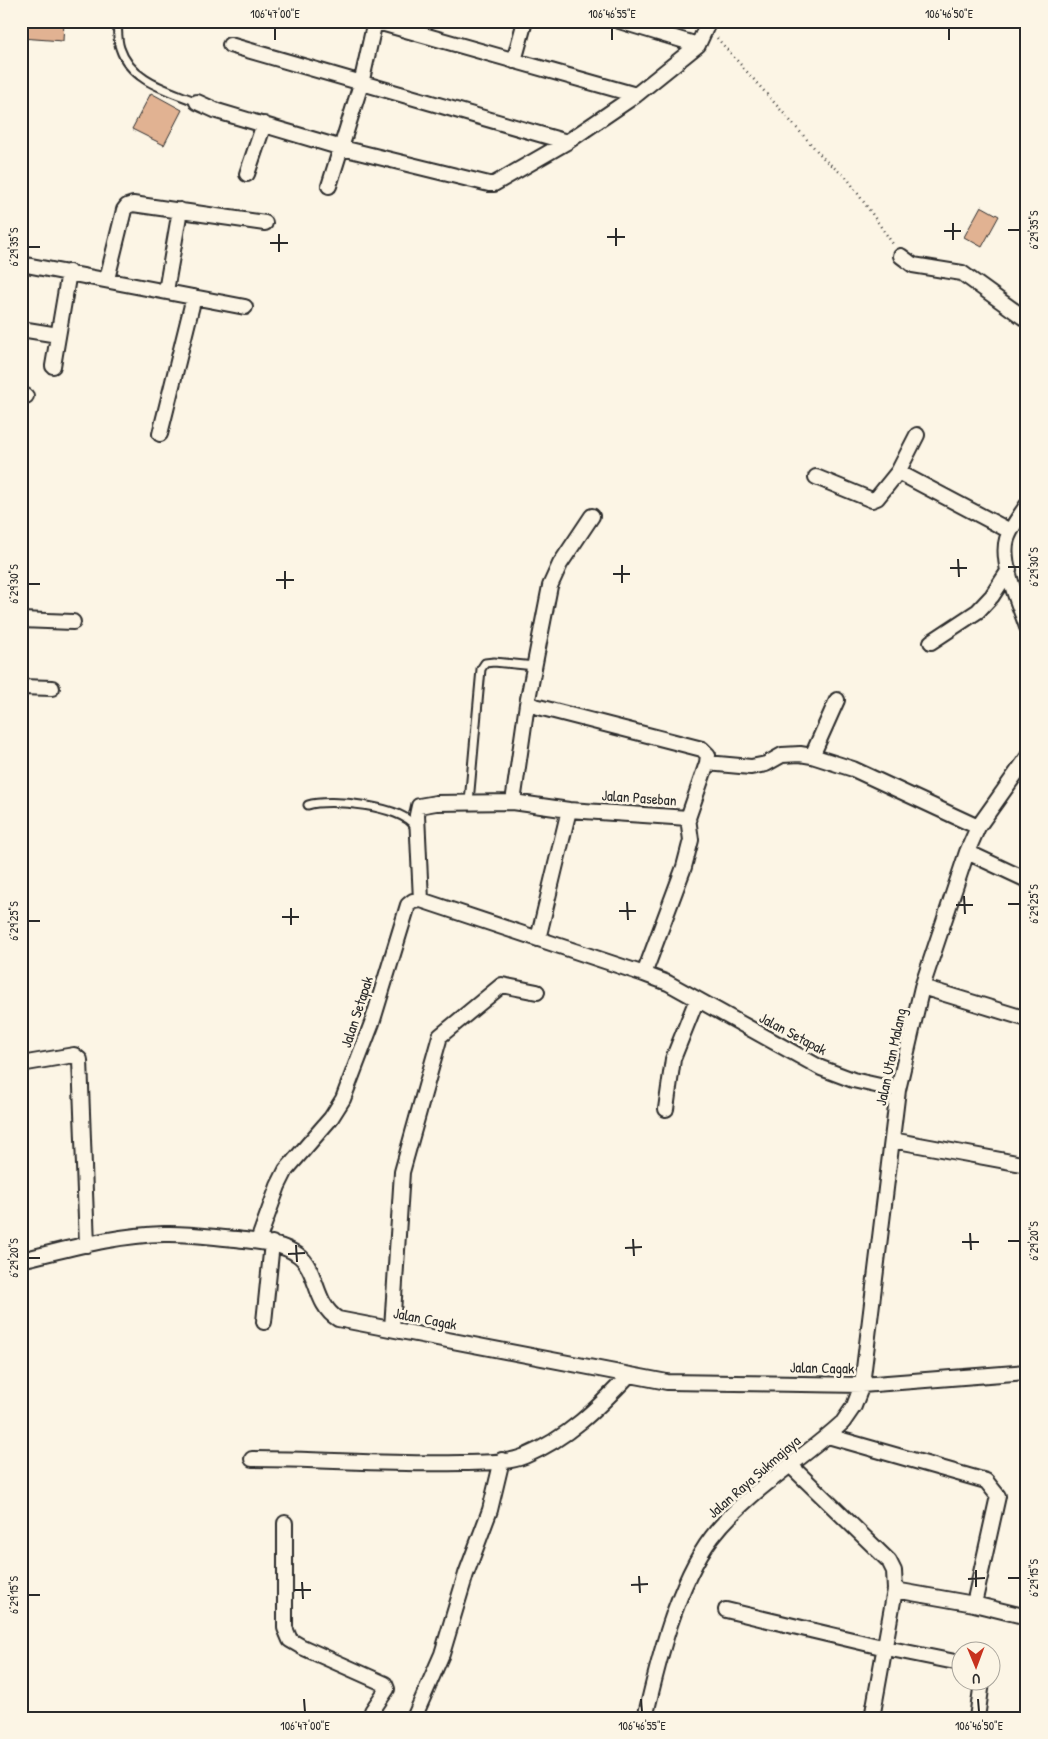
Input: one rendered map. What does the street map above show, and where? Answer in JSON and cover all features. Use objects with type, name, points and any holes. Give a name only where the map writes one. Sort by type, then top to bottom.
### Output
[{"type":"street","points":[[329,186],[361,84],[375,21],[636,95]]},
{"type":"street","points":[[514,61],[525,21]]},
{"type":"street","points":[[619,21],[698,45]]},
{"type":"street","points":[[197,102],[342,148],[489,184],[499,183],[568,142],[636,95],[698,45],[708,24]]},
{"type":"street","points":[[230,45],[568,142]]},
{"type":"street","points":[[247,174],[264,124]]},
{"type":"street","points":[[107,279],[124,210],[128,206],[180,210],[265,223]]},
{"type":"street","points":[[166,291],[180,210]]},
{"type":"street","points":[[901,256],[913,265],[962,273],[1027,320]]},
{"type":"street","points":[[21,264],[245,307]]},
{"type":"street","points":[[53,366],[69,272]]},
{"type":"street","points":[[160,434],[194,297]]},
{"type":"street","points":[[21,328],[58,335]]},
{"type":"street","points":[[816,477],[872,500],[877,498],[898,472],[917,435]]},
{"type":"street","points":[[898,472],[1010,531]]},
{"type":"street","points":[[1027,505],[1010,531],[1006,547],[1008,570],[1027,627]]},
{"type":"street","points":[[513,802],[527,704],[550,586],[560,564],[592,516]]},
{"type":"street","points":[[931,642],[978,611],[992,596],[1008,570]]},
{"type":"street","points":[[21,620],[73,622]]},
{"type":"street","points":[[21,687],[52,688]]},
{"type":"street","points":[[812,756],[837,700]]},
{"type":"street","points":[[527,704],[702,749],[708,755],[707,763],[751,767],[766,764],[782,755],[800,754],[812,756],[853,769],[978,827]]},
{"type":"street","name":"Jalan Utan Malang","points":[[862,1385],[898,1090],[922,987],[967,852],[978,827],[1027,758]]},
{"type":"street","name":"Jalan Paseban","points":[[421,900],[418,833],[419,806],[469,802],[513,802],[569,810],[688,818],[707,763]]},
{"type":"street","points":[[538,938],[569,810]]},
{"type":"street","points":[[644,974],[684,867],[691,840],[688,818]]},
{"type":"street","points":[[967,852],[1027,880]]},
{"type":"street","name":"Jalan Setapak","points":[[258,1241],[278,1186],[286,1170],[331,1118],[343,1099],[372,1023],[408,905],[413,901],[421,900],[668,983],[821,1068],[853,1080],[898,1090]]},
{"type":"street","points":[[392,1330],[402,1172],[440,1036],[502,986],[537,992]]},
{"type":"street","points":[[922,987],[1027,1019]]},
{"type":"street","points":[[666,1109],[674,1059],[697,999]]},
{"type":"street","points":[[21,1064],[74,1055],[80,1060],[87,1244]]},
{"type":"street","points":[[892,1140],[1027,1165]]},
{"type":"street","name":"Jalan Cagak","points":[[21,1260],[120,1238],[165,1234],[258,1241],[290,1250],[302,1258],[322,1301],[333,1316],[392,1330],[667,1382],[862,1385],[1027,1372]]},
{"type":"street","points":[[264,1322],[272,1244]]},
{"type":"street","points":[[252,1459],[423,1464],[502,1460],[523,1457],[557,1441],[593,1413],[629,1374]]},
{"type":"street","name":"Jalan Raya Sukmajaya","points":[[645,1718],[656,1670],[683,1591],[711,1537],[736,1511],[843,1422],[854,1406],[862,1385]]},
{"type":"street","points":[[828,1436],[986,1481],[994,1488],[998,1496],[974,1604]]},
{"type":"street","points":[[414,1718],[442,1654],[466,1574],[490,1510],[502,1460]]},
{"type":"street","points":[[790,1465],[889,1561],[894,1571],[895,1590],[872,1718]]},
{"type":"street","points":[[285,1524],[285,1628],[290,1640],[385,1684],[386,1689],[373,1708],[373,1717]]},
{"type":"street","points":[[895,1590],[974,1604],[1027,1617]]},
{"type":"street","points":[[726,1610],[886,1648],[950,1661]]},
{"type":"street","points":[[977,1718],[981,1692]]},
{"type":"lane","points":[[117,21],[120,48],[129,66],[140,78],[197,102]]},
{"type":"lane","points":[[469,802],[481,669],[485,663],[494,662],[535,666]]},
{"type":"lane","points":[[308,805],[329,802],[402,814],[411,821],[418,833]]},
{"type":"path","points":[[708,24],[826,161],[847,178],[901,256]]},
{"type":"building","points":[[21,21],[64,21],[63,41],[21,38]]},
{"type":"building","points":[[151,93],[182,110],[164,145],[132,129]]},
{"type":"building","points":[[981,206],[999,216],[982,247],[964,237]]}]
